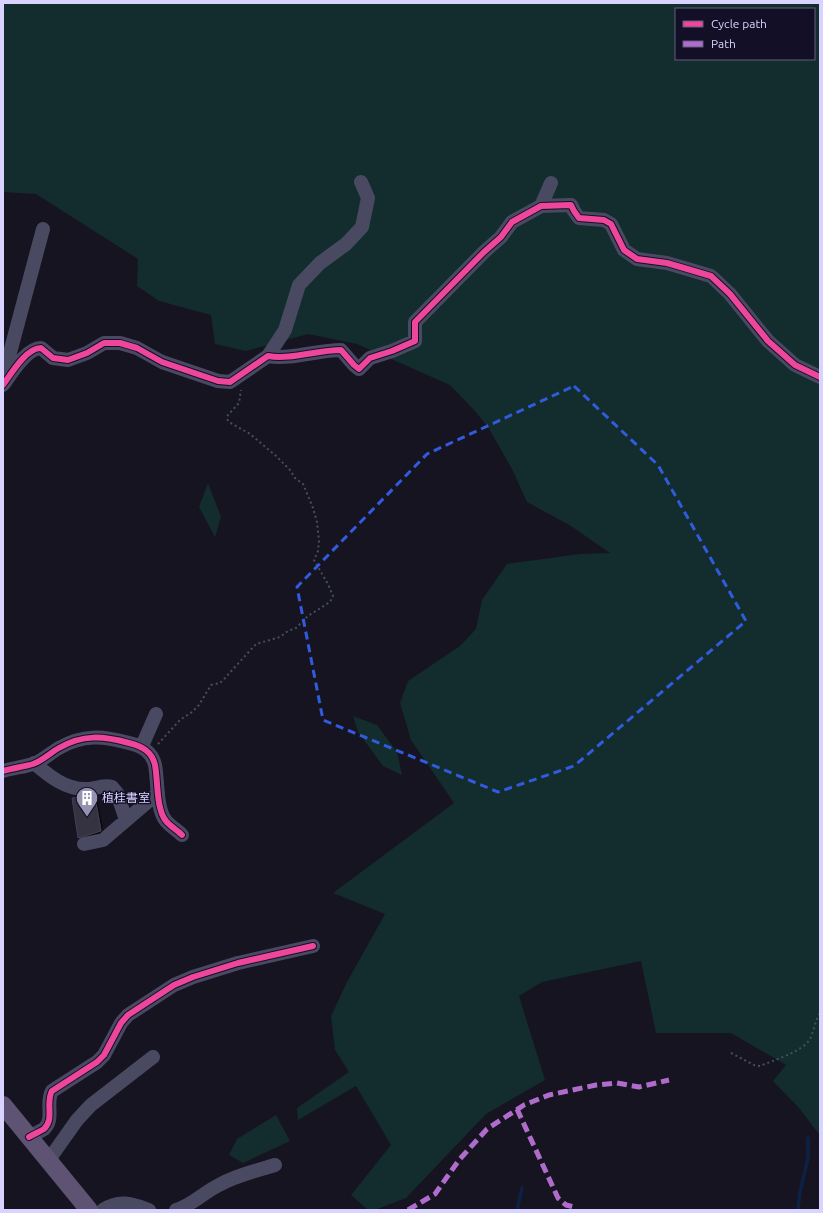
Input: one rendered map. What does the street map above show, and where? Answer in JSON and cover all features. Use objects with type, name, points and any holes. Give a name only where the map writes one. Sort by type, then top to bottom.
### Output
[{"type":"main road","points":[[3,1105],[89,1210]]},
{"type":"street","points":[[3,385],[23,358],[37,348],[41,348],[53,358],[68,360],[87,353],[104,343],[120,343],[137,348],[162,362],[218,381],[230,382],[268,356],[285,330],[299,285],[320,263],[346,244],[362,227],[368,198],[361,182]]},
{"type":"street","points":[[541,206],[551,183]]},
{"type":"street","points":[[268,356],[278,357],[328,350],[341,350],[359,369],[370,358],[392,351],[415,340],[415,322],[484,252],[501,237],[512,222],[541,206],[571,205],[579,218],[604,220],[611,224],[624,250],[637,260],[667,263],[711,276],[730,294],[768,340],[795,365],[820,377]]},
{"type":"street","points":[[3,379],[43,229]]},
{"type":"street","points":[[143,745],[156,714]]},
{"type":"street","points":[[3,770],[34,763],[72,741],[86,738],[113,738],[143,745],[155,764],[158,793],[164,818],[170,825],[182,834]]},
{"type":"street","points":[[34,763],[47,774],[64,785],[70,787],[88,789],[106,786],[112,787],[118,793],[126,820]]},
{"type":"street","points":[[84,844],[103,840],[158,793]]},
{"type":"street","points":[[29,1137],[48,1124],[50,1117],[48,1102],[52,1091],[97,1062],[104,1055],[121,1023],[140,1006],[174,985],[193,977],[238,963],[312,946]]},
{"type":"street","points":[[48,1161],[77,1120],[91,1105],[153,1057]]},
{"type":"street","points":[[176,1210],[189,1205],[217,1185],[232,1178],[275,1165]]},
{"type":"street","points":[[103,1210],[114,1205],[124,1203],[149,1210]]},
{"type":"path","points":[[143,745],[155,745],[161,743],[173,728],[199,705],[211,685],[220,683],[256,644],[280,637],[288,631],[296,628],[308,616],[332,600],[332,593],[314,562],[319,546],[318,529],[313,508],[303,484],[295,478],[290,470],[275,455],[250,434],[229,422],[227,419],[228,415],[239,403],[241,383],[236,378]]},
{"type":"path","points":[[731,1053],[754,1065],[760,1066],[797,1050],[805,1045],[810,1038],[820,1012]]},
{"type":"highlighted area","points":[[574,386],[658,465],[746,621],[574,766],[498,792],[323,720],[297,587],[427,454]]},
{"type":"green space","points":[[3,3],[820,3],[820,1133],[818,1133],[799,1108],[773,1081],[786,1065],[731,1033],[656,1033],[641,961],[542,982],[519,996],[545,1080],[486,1114],[406,1198],[375,1210],[368,1210],[351,1195],[391,1145],[356,1086],[298,1120],[297,1108],[349,1072],[335,1050],[331,1016],[347,982],[385,914],[333,893],[454,803],[411,740],[400,703],[408,681],[460,646],[476,629],[482,600],[507,564],[580,554],[610,553],[571,526],[527,502],[512,469],[488,427],[450,385],[357,344],[308,334],[246,351],[215,344],[211,315],[159,301],[137,286],[138,259],[36,194],[3,192]]},
{"type":"green space","points":[[208,483],[221,517],[215,537],[199,507]]},
{"type":"green space","points":[[353,716],[377,725],[397,752],[402,775],[383,766],[358,732]]},
{"type":"green space","points":[[276,1115],[290,1141],[243,1163],[229,1155],[237,1139]]},
{"type":"building","name":"植桂書室","points":[[95,797],[101,831],[78,838],[72,798]]},
{"type":"waterway","points":[[798,1210],[800,1192],[808,1158],[808,1138]]},
{"type":"waterway","points":[[517,1210],[522,1188]]},
{"type":"marked path","points":[[408,1210],[435,1194],[459,1160],[487,1129],[524,1105],[549,1095],[596,1085],[617,1083],[639,1087],[669,1080]]},
{"type":"marked path","points":[[517,1109],[558,1198],[566,1205],[574,1207]]},
{"type":"cycle path","points":[[3,385],[19,362],[35,349],[41,348],[53,358],[68,360],[87,353],[104,343],[120,343],[137,348],[162,362],[218,381],[230,382],[268,356],[286,357],[332,350],[341,350],[359,369],[370,358],[392,351],[415,341],[415,322],[484,252],[501,237],[512,222],[541,206],[571,205],[579,218],[604,220],[611,224],[624,250],[637,259],[667,263],[711,276],[730,294],[768,341],[795,365],[820,377]]},
{"type":"cycle path","points":[[3,771],[33,764],[68,743],[85,738],[110,739],[138,746],[149,753],[154,760],[160,809],[163,816],[166,821],[182,835]]},
{"type":"cycle path","points":[[29,1137],[44,1129],[47,1125],[50,1116],[49,1101],[52,1091],[97,1062],[104,1055],[121,1023],[128,1015],[174,985],[193,977],[238,963],[313,946]]},
{"type":"place","name":"植桂書室","points":[[87,818]]}]
